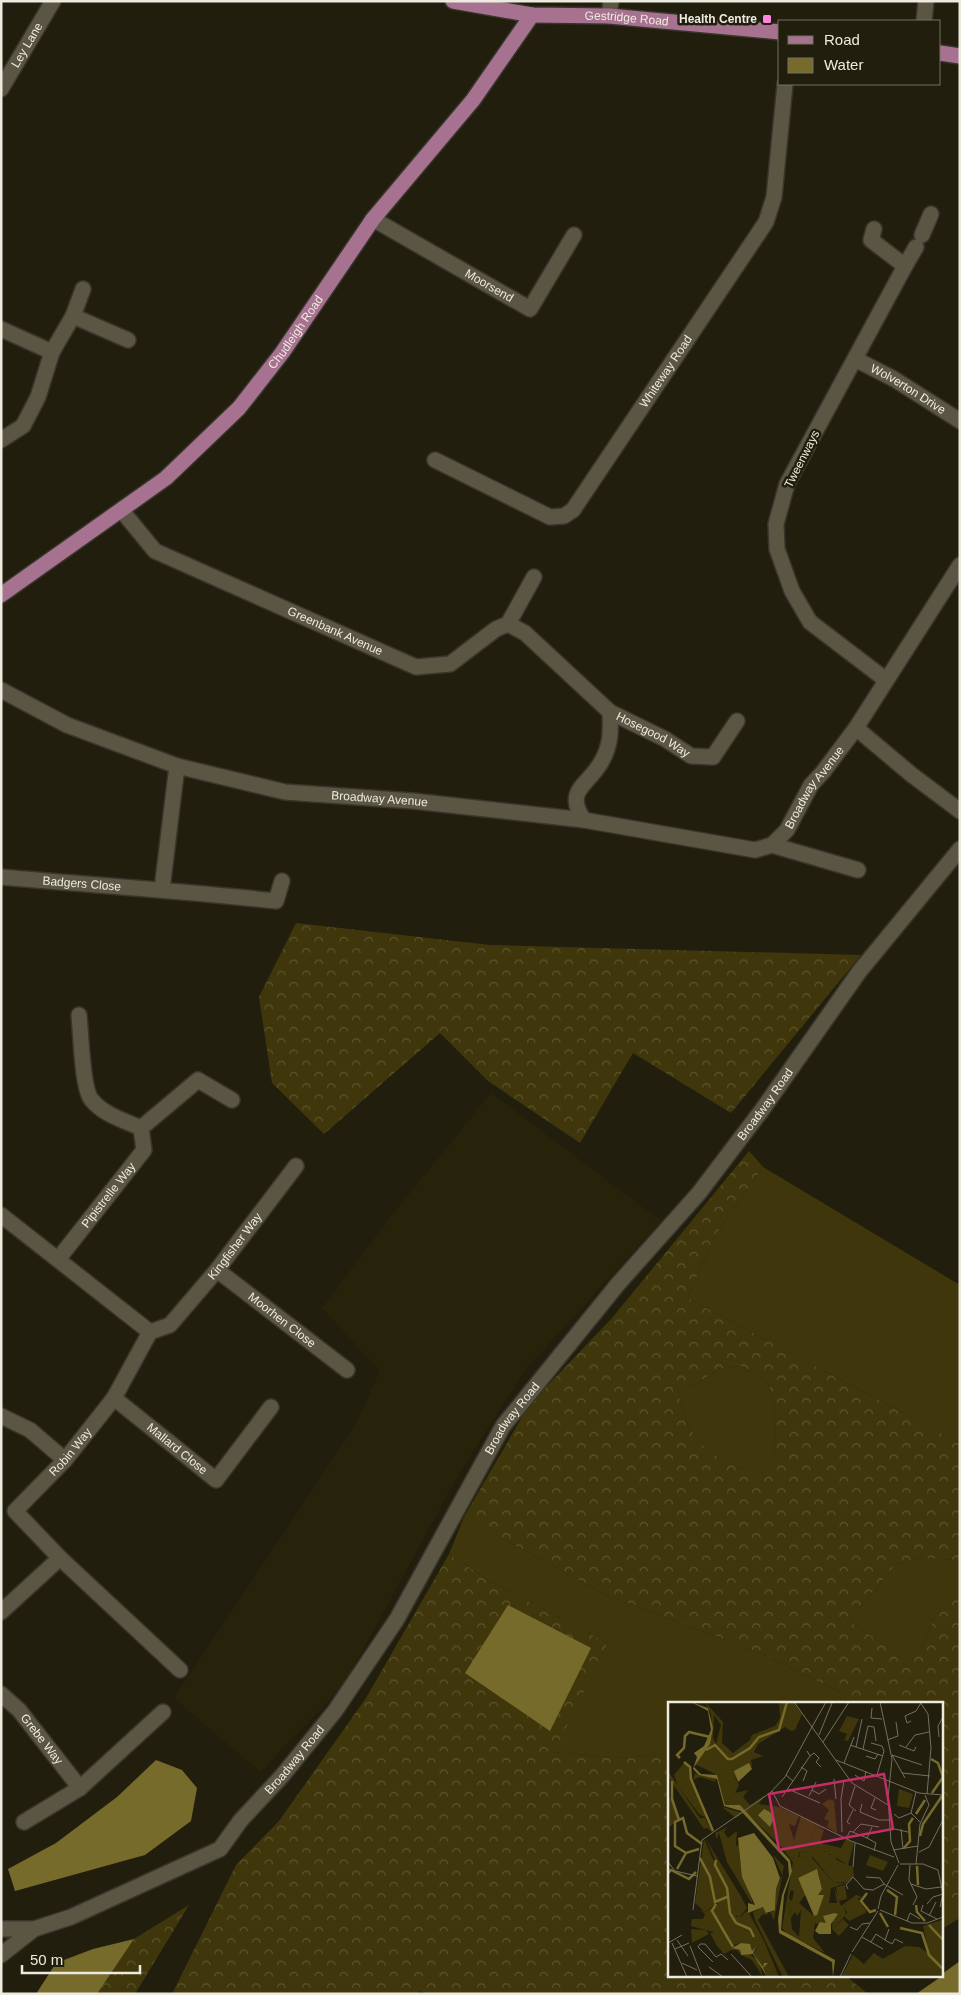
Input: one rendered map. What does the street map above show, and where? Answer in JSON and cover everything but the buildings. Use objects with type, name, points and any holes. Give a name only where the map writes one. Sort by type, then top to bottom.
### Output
[{"type":"main road","name":"Gestridge Road","points":[[453,1],[532,15],[610,9],[778,32]]},
{"type":"main road","name":"Chudleigh Road","points":[[1,595],[166,478],[239,408],[282,352],[373,219],[473,100],[532,15]]},
{"type":"main road","points":[[941,53],[960,56]]},
{"type":"street","name":"Ley Lane","points":[[1,89],[53,1]]},
{"type":"street","points":[[924,20],[926,1]]},
{"type":"street","name":"Whiteway Road","points":[[435,460],[550,518],[564,516],[573,510],[766,222],[774,197],[785,85]]},
{"type":"street","name":"Tweenways","points":[[886,680],[810,622],[792,591],[777,550],[776,524],[787,484],[919,241],[931,214]]},
{"type":"street","name":"Moorsend","points":[[373,219],[530,309],[574,235]]},
{"type":"street","points":[[874,230],[871,240],[904,266]]},
{"type":"street","points":[[1,440],[23,426],[38,397],[52,352],[73,316],[83,288]]},
{"type":"street","points":[[73,316],[128,340]]},
{"type":"street","points":[[1,329],[52,352]]},
{"type":"street","name":"Wolverton Drive","points":[[855,359],[894,380],[960,421]]},
{"type":"street","name":"Greenbank Avenue","points":[[122,511],[155,551],[416,667],[450,664],[496,629],[508,624]]},
{"type":"street","points":[[960,565],[856,728],[912,775],[960,811]]},
{"type":"street","points":[[508,624],[534,577]]},
{"type":"street","name":"Hosegood Way","points":[[508,624],[525,633],[610,712],[665,739],[691,756],[713,756],[737,721]]},
{"type":"street","name":"Broadway Avenue","points":[[1,690],[67,725],[177,766],[285,792],[413,800],[584,820],[755,850],[772,845],[787,830],[811,785],[824,772],[856,728]]},
{"type":"street","name":"Hosegood Way","points":[[584,820],[577,810],[575,800],[578,790],[600,765],[607,752],[612,734],[610,712]]},
{"type":"street","points":[[162,889],[177,766]]},
{"type":"street","name":"Broadway Avenue","points":[[772,845],[858,870]]},
{"type":"street","name":"Broadway Road","points":[[1,1929],[34,1929],[71,1917],[220,1849],[241,1820],[282,1776],[335,1711],[396,1619],[503,1426],[618,1284],[699,1193],[762,1110],[859,972],[960,850]]},
{"type":"street","name":"Badgers Close","points":[[1,877],[136,889],[162,889],[276,901],[282,881]]},
{"type":"street","points":[[79,1015],[84,1076],[90,1099],[114,1116],[141,1128],[198,1080],[232,1100]]},
{"type":"street","name":"Pipistrelle Way","points":[[59,1258],[144,1150],[141,1128]]},
{"type":"street","name":"Kingfisher Way","points":[[150,1332],[170,1325],[217,1270],[296,1166]]},
{"type":"street","points":[[1,1215],[59,1258],[150,1332]]},
{"type":"street","name":"Moorhen Close","points":[[217,1270],[347,1370]]},
{"type":"street","name":"Robin Way","points":[[150,1332],[114,1398],[65,1460],[15,1511],[60,1558],[180,1670]]},
{"type":"street","name":"Mallard Close","points":[[114,1398],[216,1480],[271,1408]]},
{"type":"street","points":[[1,1416],[30,1430],[65,1460]]},
{"type":"street","points":[[1,1612],[60,1558]]},
{"type":"street","name":"Grebe Way","points":[[1,1694],[19,1710],[80,1788]]},
{"type":"street","points":[[24,1822],[80,1788],[163,1712]]},
{"type":"street","name":"Broadway Road","points":[[1,1955],[34,1929]]},
{"type":"shaded area","points":[[491,1093],[661,1221],[526,1369],[460,1472],[343,1686],[260,1772],[174,1698],[355,1426],[380,1371],[322,1308],[392,1215]]},
{"type":"green space","points":[[296,923],[490,945],[861,955],[731,1113],[633,1053],[580,1143],[488,1081],[440,1033],[324,1134],[272,1083],[259,997]]},
{"type":"green space","points":[[749,1151],[763,1167],[716,1234],[687,1298],[960,1443],[960,1565],[956,1560],[923,1558],[896,1564],[849,1621],[879,1641],[904,1662],[923,1644],[936,1614],[960,1587],[960,1893],[944,1905],[944,1702],[846,1702],[844,1694],[767,1656],[604,1594],[464,1517],[529,1405],[612,1318]],"holes":[[[741,1366],[767,1381],[775,1402],[774,1469],[760,1473],[736,1466],[709,1452],[689,1428],[678,1394],[720,1369]]]},
{"type":"green space","points":[[763,1167],[960,1285],[960,1443],[687,1298],[716,1234]]},
{"type":"green space","points":[[741,1366],[767,1381],[775,1402],[774,1469],[760,1473],[736,1466],[709,1452],[689,1428],[678,1394],[720,1369]]},
{"type":"green space","points":[[464,1517],[604,1594],[767,1656],[844,1694],[846,1702],[668,1702],[668,1754],[623,1758],[553,1752],[608,1643],[491,1582],[449,1554]]},
{"type":"green space","points":[[449,1554],[491,1582],[608,1643],[554,1752],[623,1758],[668,1754],[668,1978],[848,1978],[868,1994],[427,1994],[420,1991],[417,1994],[172,1994],[236,1865],[279,1821],[366,1698]]},
{"type":"green space","points":[[923,1558],[957,1560],[960,1565],[960,1587],[957,1593],[936,1614],[923,1644],[904,1663],[879,1641],[849,1621],[896,1564]]},
{"type":"green space","points":[[960,1893],[960,1918],[944,1928],[944,1905]]},
{"type":"green space","points":[[189,1905],[135,1994],[97,1994],[134,1939]]},
{"type":"water","points":[[508,1605],[591,1648],[550,1731],[465,1673]]},
{"type":"water","points":[[156,1760],[182,1770],[197,1788],[191,1821],[145,1855],[15,1891],[8,1869],[56,1843],[117,1797]]},
{"type":"water","points":[[134,1939],[97,1994],[36,1994],[56,1963],[93,1949]]},
{"type":"water","points":[[960,1961],[960,1994],[916,1994],[939,1978],[944,1978],[944,1973]]},
{"type":"place","name":"Health Centre","points":[[767,19]]}]
